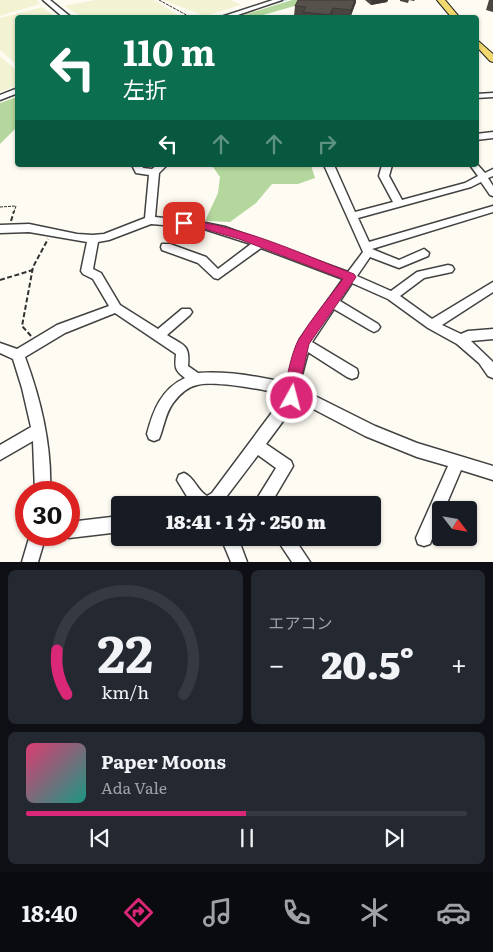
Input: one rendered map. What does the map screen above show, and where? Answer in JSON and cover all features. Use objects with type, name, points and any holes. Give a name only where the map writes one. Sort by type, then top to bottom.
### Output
[{"type":"main road","points":[[442,0],[454,15]]},
{"type":"main road","points":[[479,47],[493,58]]},
{"type":"street","points":[[46,0],[65,15]]},
{"type":"street","points":[[231,15],[279,0]]},
{"type":"street","points":[[0,98],[15,91]]},
{"type":"street","points":[[479,96],[493,95]]},
{"type":"street","points":[[479,137],[493,135]]},
{"type":"street","points":[[138,167],[139,171],[158,168],[150,220]]},
{"type":"street","points":[[331,167],[368,249],[399,264],[424,253]]},
{"type":"street","points":[[386,167],[384,176],[398,204]]},
{"type":"street","points":[[476,167],[493,193]]},
{"type":"street","points":[[354,216],[468,185],[482,176],[493,172]]},
{"type":"street","points":[[219,496],[292,398],[298,357],[304,342],[368,249],[493,209]]},
{"type":"street","points":[[4,228],[29,228],[93,239],[105,237],[150,220],[201,225],[260,243],[350,277],[392,296],[432,324],[461,340],[483,359],[493,372]]},
{"type":"street","points":[[93,239],[87,271],[97,276],[116,308],[183,352],[181,368],[196,379]]},
{"type":"street","points":[[166,247],[202,260],[218,275],[260,243]]},
{"type":"street","points":[[392,296],[421,275],[448,269]]},
{"type":"street","points":[[432,324],[493,286]]},
{"type":"street","points":[[332,302],[374,327]]},
{"type":"street","points":[[18,355],[61,329],[116,308]]},
{"type":"street","points":[[158,336],[186,312]]},
{"type":"street","points":[[461,340],[468,336],[493,334]]},
{"type":"street","points":[[304,342],[352,373]]},
{"type":"street","points":[[0,348],[18,355],[29,383],[43,462],[43,481]]},
{"type":"street","points":[[154,434],[159,414],[168,399],[179,387],[196,379],[208,378],[263,383],[292,392],[370,431],[416,450],[457,461],[493,474]]},
{"type":"street","points":[[0,453],[37,431]]},
{"type":"street","points":[[257,446],[286,466],[267,496]]},
{"type":"street","points":[[424,538],[457,461]]},
{"type":"street","points":[[184,480],[195,496]]},
{"type":"street","points":[[80,529],[111,525]]},
{"type":"street","points":[[30,562],[35,546]]},
{"type":"street","points":[[234,546],[239,562]]},
{"type":"street","points":[[290,546],[302,562]]},
{"type":"path","points":[[159,0],[186,15]]},
{"type":"path","points":[[0,207],[16,206],[4,228]]},
{"type":"path","points":[[38,342],[22,326],[33,270],[52,233]]},
{"type":"path","points":[[0,280],[33,270]]},
{"type":"green space","points":[[0,0],[37,0],[40,4],[0,16]]},
{"type":"green space","points":[[95,0],[154,0],[178,15],[80,15],[64,6]]},
{"type":"green space","points":[[163,0],[231,0],[241,5],[202,15]]},
{"type":"green space","points":[[292,0],[316,0],[263,15],[244,15]]},
{"type":"green space","points":[[42,7],[53,15],[15,15],[15,63],[0,50],[0,18]]},
{"type":"green space","points":[[0,56],[15,69],[15,86],[0,92]]},
{"type":"green space","points":[[15,98],[15,129],[0,144],[0,103]]},
{"type":"green space","points":[[213,167],[312,167],[315,178],[298,184],[272,184],[256,203],[230,222],[205,221],[218,193],[220,177]]},
{"type":"building","points":[[298,0],[355,0],[351,10],[333,8],[330,15],[303,12],[306,7],[295,6]]},
{"type":"waterway","points":[[255,8],[285,0]]},
{"type":"route","points":[[184,223],[225,230],[350,277],[304,342],[298,357],[292,386],[292,398]]}]
